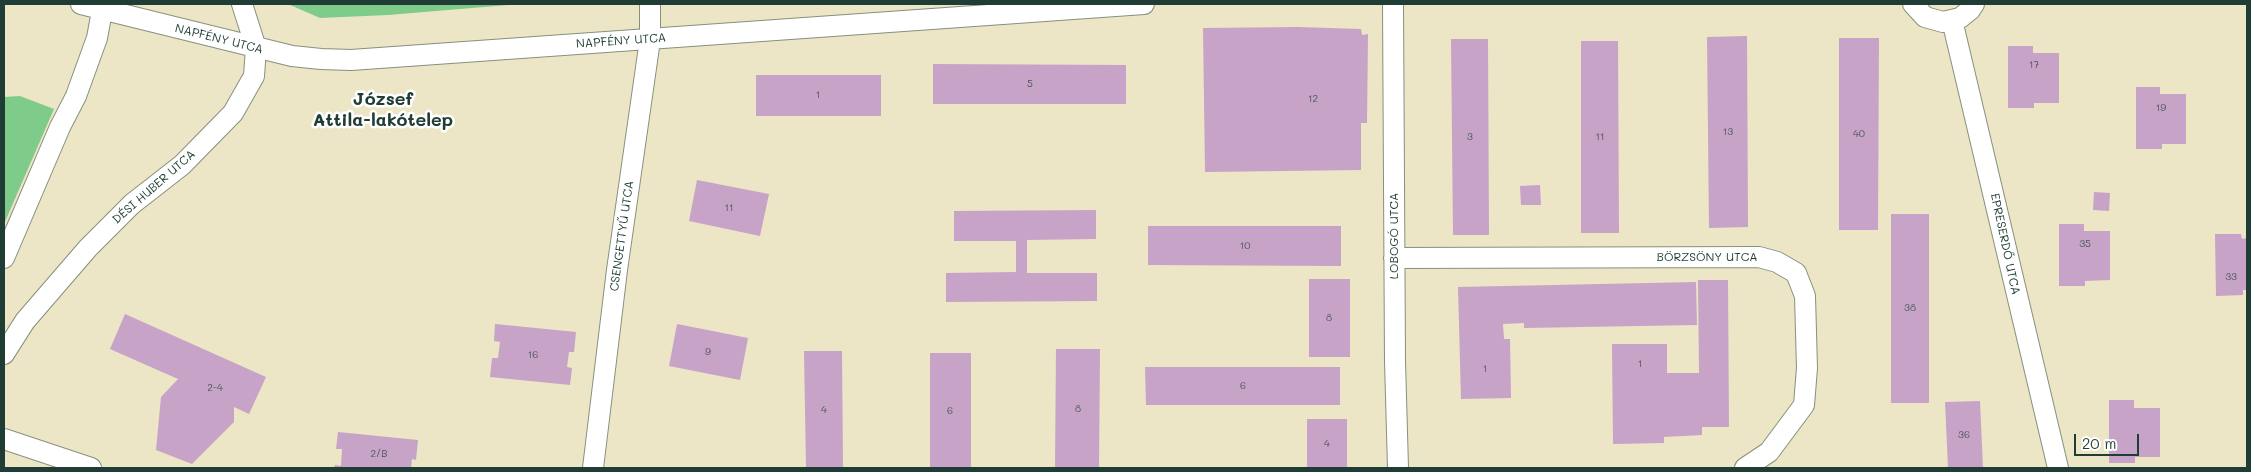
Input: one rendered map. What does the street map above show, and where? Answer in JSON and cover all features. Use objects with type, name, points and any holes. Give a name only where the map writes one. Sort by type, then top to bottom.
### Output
[{"type":"street","name":"NAPFÉNY UTCA","points":[[81,4],[110,7],[256,48],[311,58],[351,60],[1144,4]]},
{"type":"street","name":"DÉSI HUBER UTCA","points":[[4,354],[25,321],[88,248],[132,204],[182,165],[234,113],[254,76],[256,48],[242,4]]},
{"type":"street","name":"CSENGETTYŰ UTCA","points":[[593,468],[617,270],[650,40],[650,4]]},
{"type":"street","name":"LOBOGÓ UTCA","points":[[1394,4],[1394,258],[1398,468]]},
{"type":"street","points":[[1913,4],[1925,17],[1943,22],[1966,14],[1974,4]]},
{"type":"street","points":[[4,258],[60,126],[76,96],[110,7]]},
{"type":"street","name":"EPRESERDŐ UTCA","points":[[1952,20],[2058,468]]},
{"type":"street","name":"BÖRZSÖNY UTCA","points":[[1394,258],[1759,256],[1776,262],[1796,273],[1806,296],[1807,368],[1804,405],[1769,452],[1745,468]]},
{"type":"street","points":[[4,440],[55,462],[91,468]]},
{"type":"green space","points":[[288,4],[520,4],[388,15],[320,18]]},
{"type":"green space","points":[[20,96],[54,109],[4,224],[4,97]]},
{"type":"building","points":[[1298,27],[1361,29],[1362,35],[1368,34],[1367,123],[1361,123],[1361,170],[1205,172],[1203,28]]},
{"type":"building","points":[[1747,36],[1748,227],[1709,228],[1707,37]]},
{"type":"building","points":[[1839,38],[1879,38],[1878,230],[1839,230]]},
{"type":"building","points":[[1451,39],[1488,39],[1489,235],[1453,235]]},
{"type":"building","points":[[1581,41],[1618,41],[1619,233],[1581,233]]},
{"type":"building","points":[[2008,46],[2033,46],[2033,53],[2059,53],[2059,103],[2034,103],[2034,108],[2008,108]]},
{"type":"building","points":[[933,64],[1126,65],[1126,104],[933,104]]},
{"type":"building","points":[[756,75],[881,75],[881,116],[756,116]]},
{"type":"building","points":[[2136,87],[2160,87],[2160,94],[2186,94],[2186,144],[2162,144],[2162,149],[2136,149]]},
{"type":"building","points":[[697,180],[769,194],[760,236],[689,221]]},
{"type":"building","points":[[1540,185],[1541,205],[1521,205],[1520,186]]},
{"type":"building","points":[[2094,192],[2110,193],[2109,211],[2093,210]]},
{"type":"building","points":[[1096,210],[1096,239],[1027,240],[1027,273],[1097,273],[1097,301],[946,302],[946,273],[1016,272],[1016,241],[954,241],[954,211]]},
{"type":"building","points":[[1891,214],[1929,214],[1929,403],[1891,403]]},
{"type":"building","points":[[2059,224],[2084,224],[2084,231],[2110,231],[2110,280],[2085,281],[2085,286],[2059,286]]},
{"type":"building","points":[[1148,226],[1341,226],[1341,266],[1148,265]]},
{"type":"building","points":[[2215,234],[2241,234],[2242,239],[2247,238],[2247,290],[2243,290],[2243,295],[2216,296]]},
{"type":"building","points":[[1309,279],[1350,279],[1350,357],[1309,357]]},
{"type":"building","points":[[1698,280],[1728,280],[1729,427],[1702,427],[1702,435],[1664,437],[1664,443],[1613,444],[1612,344],[1667,344],[1667,373],[1699,373]]},
{"type":"building","points":[[1696,282],[1697,325],[1524,328],[1524,323],[1503,324],[1504,339],[1510,339],[1511,398],[1461,399],[1458,287]]},
{"type":"building","points":[[125,314],[266,377],[249,414],[234,407],[234,422],[192,464],[156,450],[161,397],[178,379],[110,349]]},
{"type":"building","points":[[495,324],[576,332],[574,352],[569,352],[567,367],[572,368],[570,385],[490,377],[492,358],[498,358],[500,342],[494,341]]},
{"type":"building","points":[[677,324],[748,338],[740,380],[669,366]]},
{"type":"building","points":[[1056,349],[1100,349],[1099,468],[1055,468]]},
{"type":"building","points":[[804,351],[842,351],[843,468],[806,468]]},
{"type":"building","points":[[930,353],[971,353],[971,468],[930,468]]},
{"type":"building","points":[[1145,367],[1340,367],[1340,405],[1146,405]]},
{"type":"building","points":[[2109,400],[2134,400],[2134,408],[2160,408],[2160,457],[2135,457],[2135,463],[2109,463]]},
{"type":"building","points":[[1980,401],[1983,468],[1948,468],[1945,402]]},
{"type":"building","points":[[1307,419],[1347,419],[1347,468],[1307,468]]},
{"type":"building","points":[[338,432],[418,440],[416,460],[412,459],[411,468],[334,468],[335,465],[341,466],[342,449],[336,449]]},
{"type":"district","name":"József Attila-lakótelep","points":[[383,109]]}]
